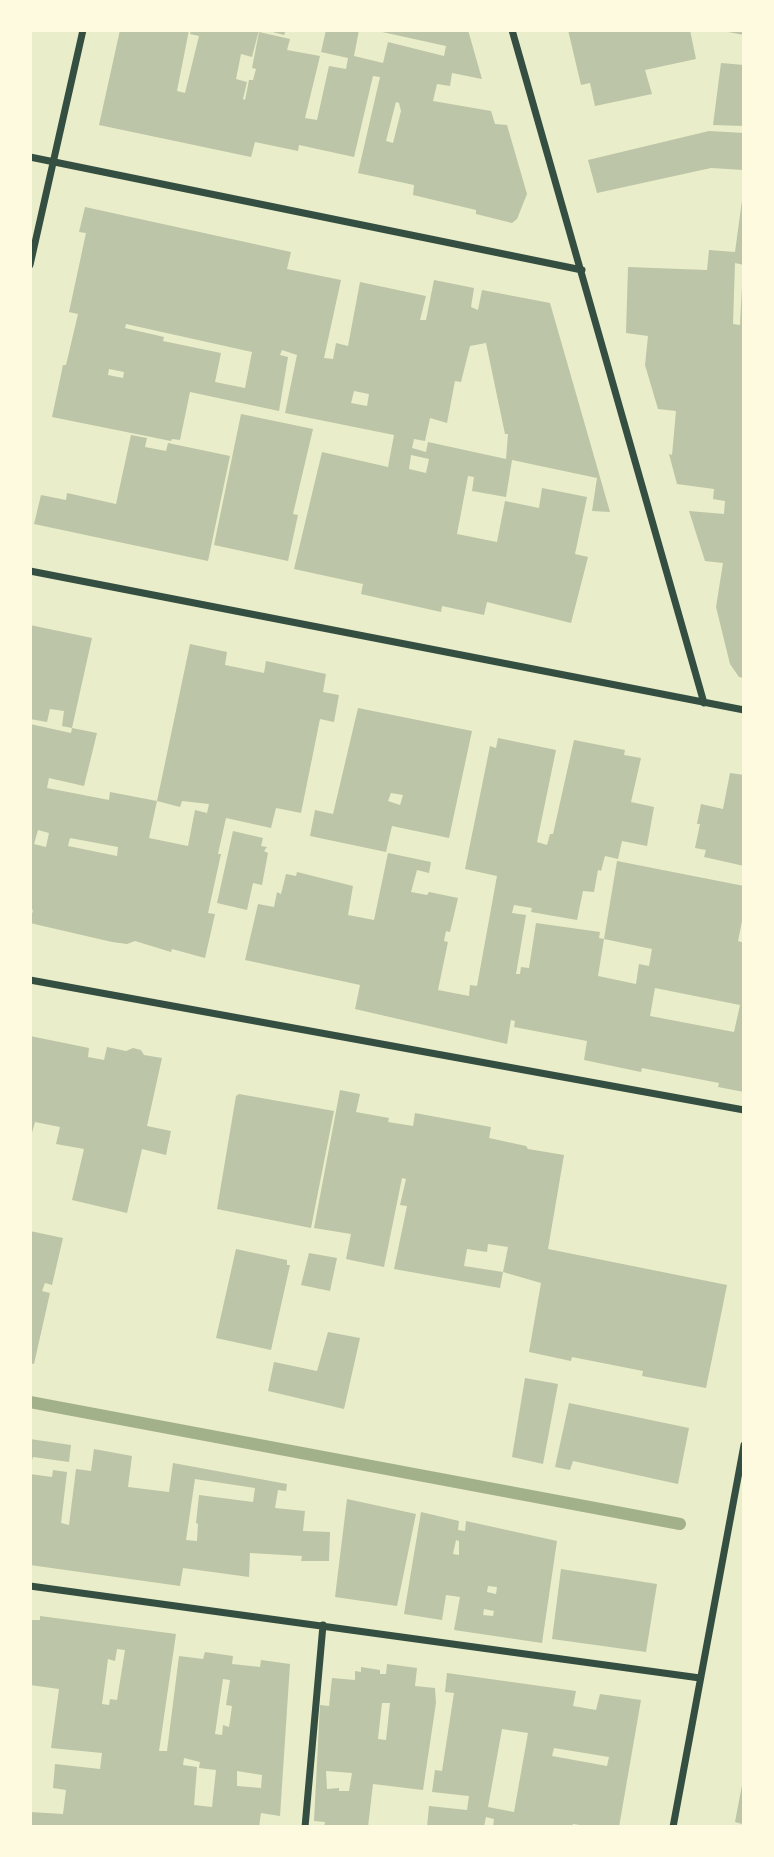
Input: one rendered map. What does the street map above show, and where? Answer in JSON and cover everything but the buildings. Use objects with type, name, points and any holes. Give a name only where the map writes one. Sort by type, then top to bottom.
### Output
[{"type":"street","points":[[30,265],[83,30]]},
{"type":"street","points":[[512,30],[704,704]]},
{"type":"street","points":[[30,157],[582,270]]},
{"type":"street","points":[[30,571],[744,710]]},
{"type":"street","points":[[30,980],[744,1111]]},
{"type":"street","points":[[673,1827],[744,1445]]},
{"type":"street","points":[[30,1586],[700,1678]]},
{"type":"street","points":[[304,1827],[323,1625]]},
{"type":"waterway","points":[[30,1402],[680,1524]]}]
